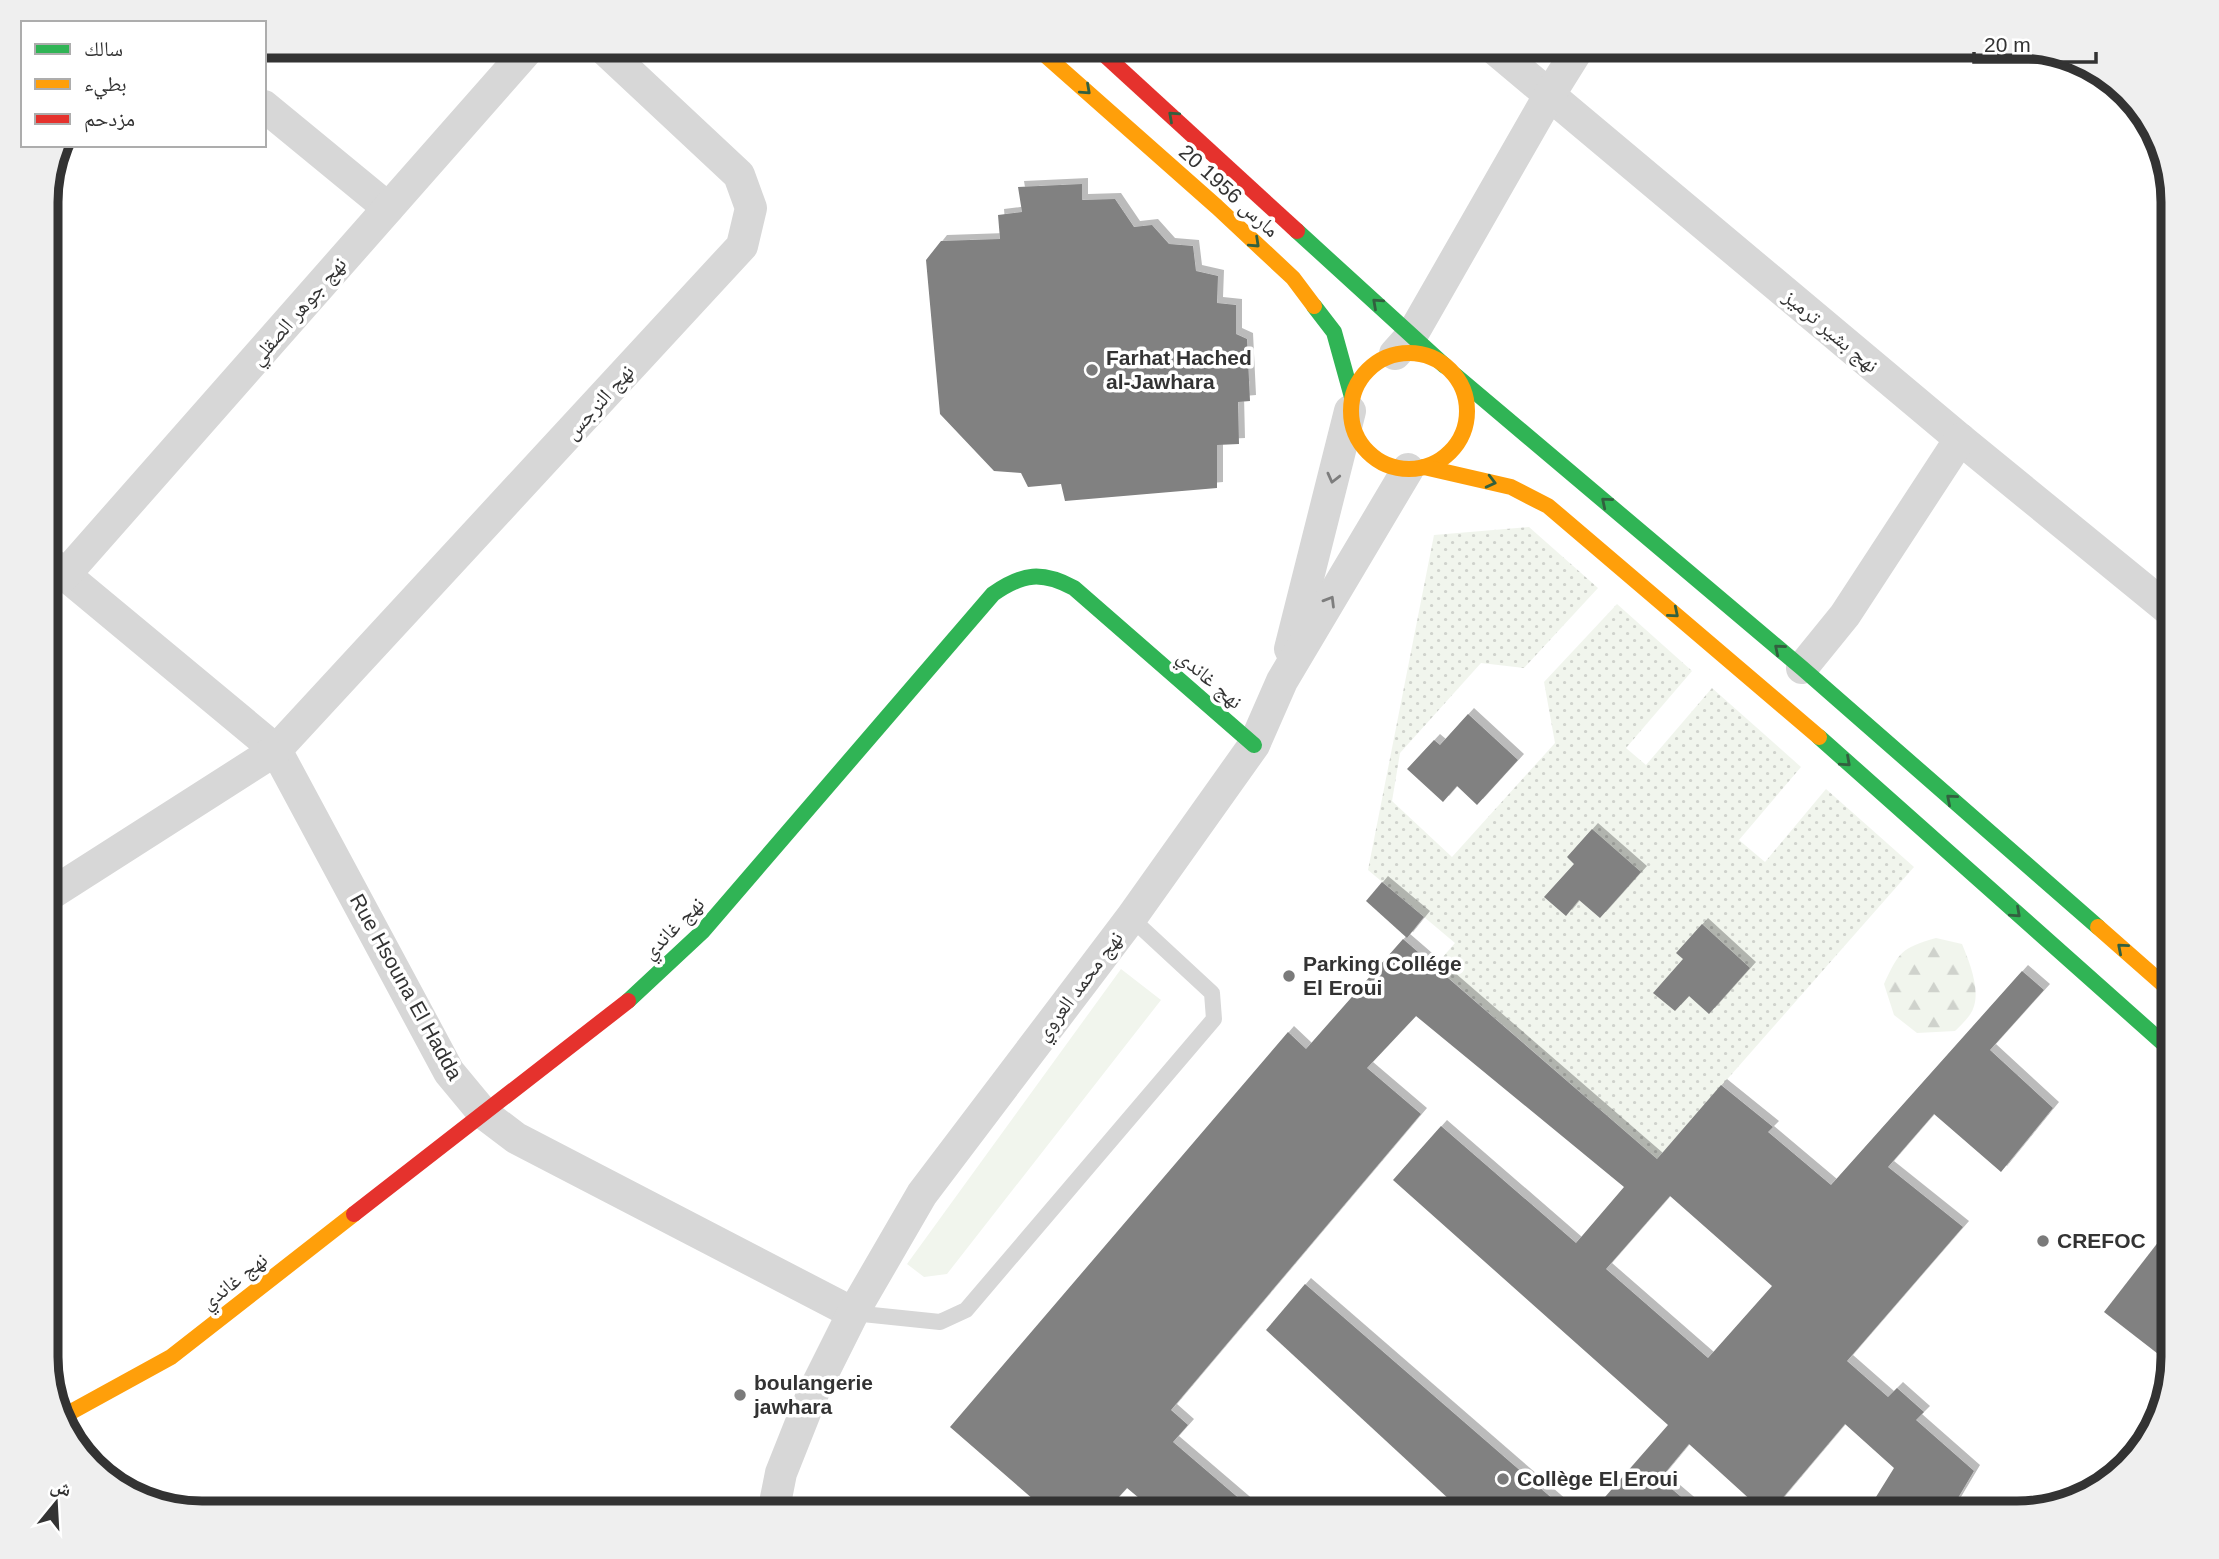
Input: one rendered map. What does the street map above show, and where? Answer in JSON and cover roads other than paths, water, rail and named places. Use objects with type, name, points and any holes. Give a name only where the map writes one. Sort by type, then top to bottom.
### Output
[{"type":"main road","name":"20 مارس 1956","points":[[1049,58],[1217,206],[1293,278],[1334,332],[1351,404],[1353,429],[1374,458],[1391,466],[1416,468],[1511,487],[1548,506],[1784,706],[2161,1040]]},
{"type":"main road","name":"20 مارس 1956","points":[[1108,58],[1403,345],[1450,370],[1802,668],[2161,982]]},
{"type":"main road","points":[[1351,404],[1357,383],[1367,370],[1403,345],[1412,353],[1430,356],[1450,370],[1464,392],[1467,411],[1464,429],[1455,446],[1441,459],[1416,468]]},
{"type":"main road","name":"نهج غاندي","points":[[69,1413],[171,1357],[620,1009],[702,932],[993,594],[1006,584],[1023,577],[1041,576],[1058,579],[1074,588],[1254,745]]},
{"type":"street","name":"نهج جوهر الصقلي","points":[[58,565],[388,208],[520,58]]},
{"type":"street","name":"نهج النرجس","points":[[58,882],[276,750],[742,246],[751,208],[739,175],[614,58]]},
{"type":"street","name":"نهج بشير ترميز","points":[[1506,58],[1960,439],[2161,602]]},
{"type":"street","points":[[1403,345],[1572,58]]},
{"type":"street","points":[[266,108],[388,208]]},
{"type":"street","points":[[1282,681],[1351,404]]},
{"type":"street","points":[[1802,668],[1845,615],[1960,439]]},
{"type":"street","name":"نهج محمد العروي","points":[[776,1501],[781,1474],[812,1395],[853,1313],[922,1194],[1131,918],[1254,745],[1282,681],[1416,468]]},
{"type":"street","name":"Rue Hsouna El Hadda","points":[[58,570],[276,750],[449,1072],[483,1113],[516,1138],[853,1313]]},
{"type":"lane","points":[[853,1313],[940,1322],[966,1310],[1214,1019],[1212,993],[1131,918]]},
{"type":"place","name":"Farhat Hached al-Jawhara","points":[[1092,370]]},
{"type":"place","name":"Parking Collége El Eroui","points":[[1289,976]]},
{"type":"place","name":"CREFOC","points":[[2043,1241]]},
{"type":"place","name":"boulangerie jawhara","points":[[740,1395]]},
{"type":"place","name":"Collège El Eroui","points":[[1503,1479]]}]
